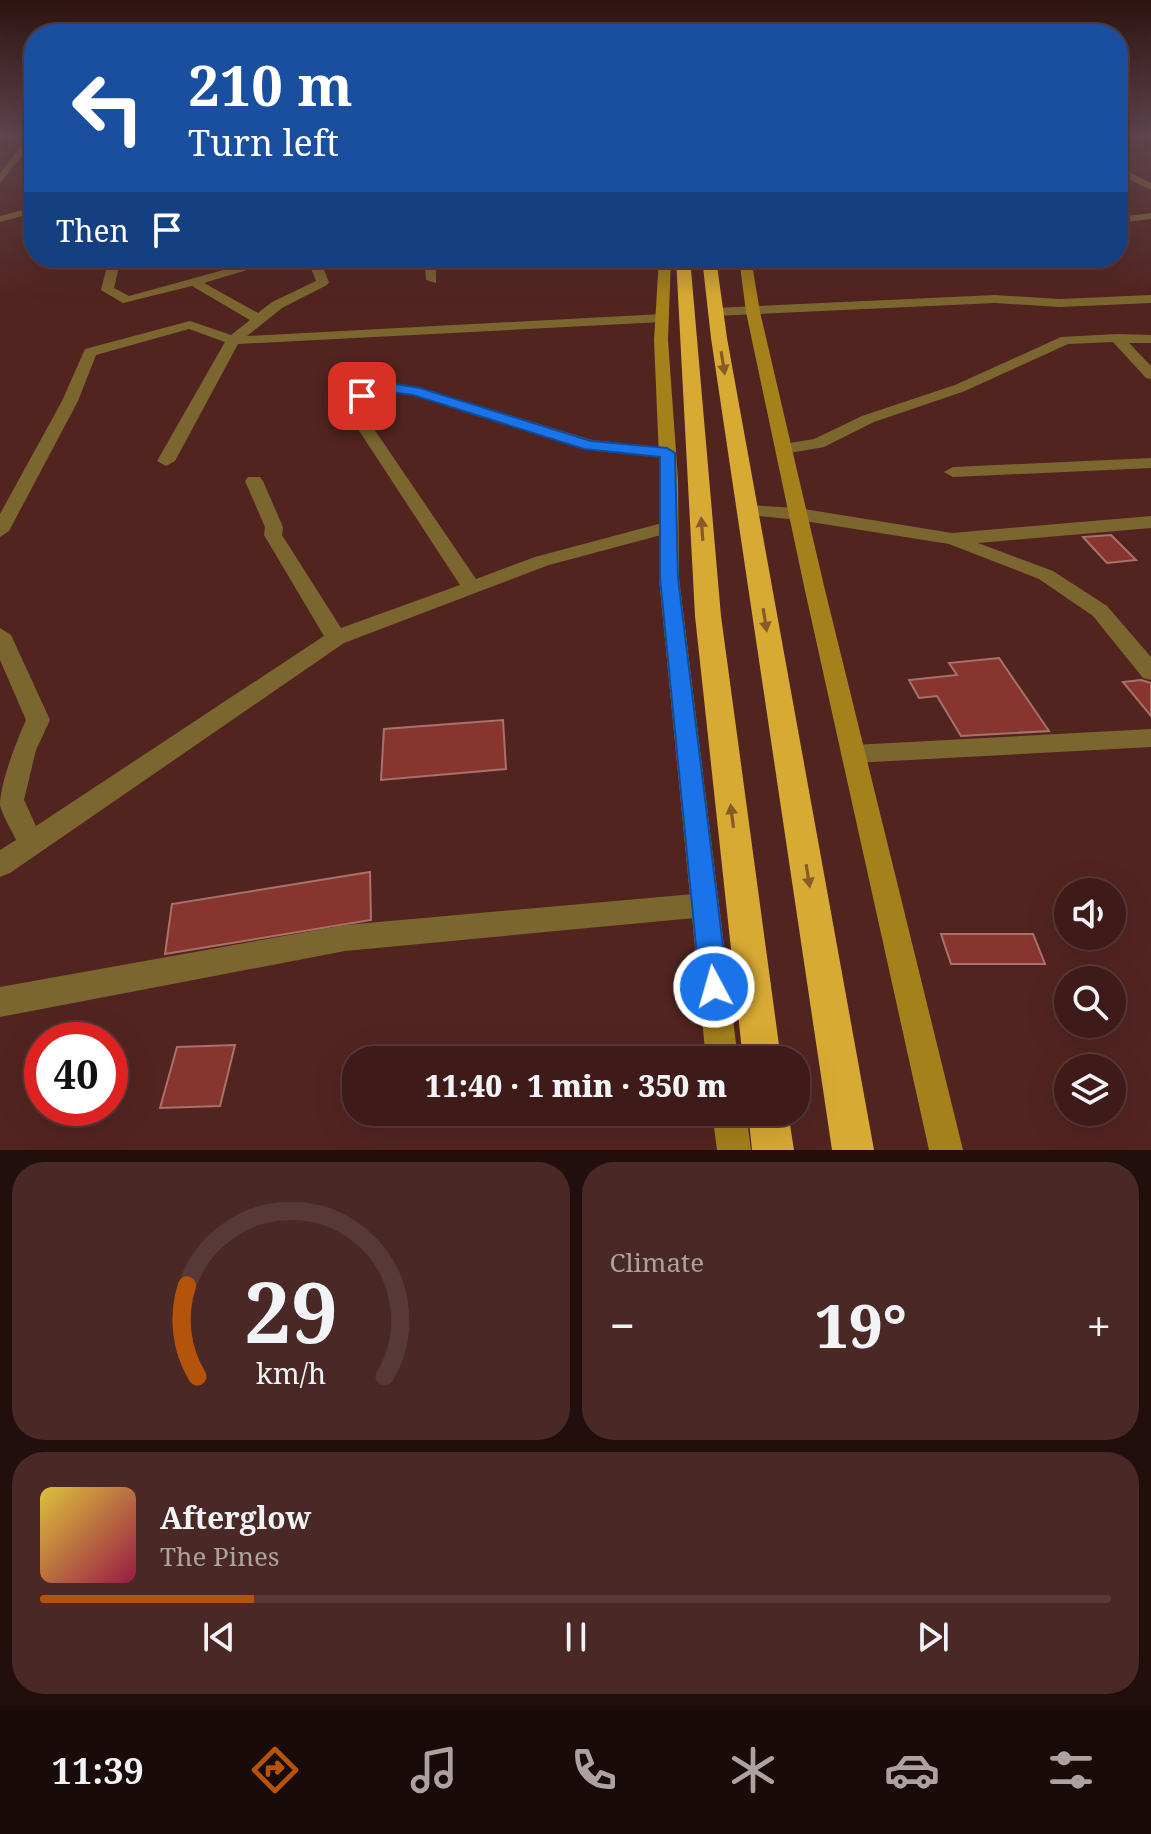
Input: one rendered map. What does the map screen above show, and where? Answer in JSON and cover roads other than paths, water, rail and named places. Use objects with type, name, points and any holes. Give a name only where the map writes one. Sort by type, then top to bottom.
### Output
[{"type":"highway","points":[[684,268],[708,616],[760,1046]]},
{"type":"highway","points":[[710,268],[853,1150]]},
{"type":"highway","points":[[770,1126],[773,1150]]},
{"type":"street","points":[[0,205],[24,202]]},
{"type":"street","points":[[0,219],[24,213]]},
{"type":"street","points":[[1128,219],[1151,216]]},
{"type":"street","points":[[112,268],[107,290],[128,300],[244,268]]},
{"type":"street","points":[[166,461],[233,340],[277,305],[323,282],[317,268]]},
{"type":"street","points":[[431,268],[432,280]]},
{"type":"street","points":[[664,268],[662,318],[669,480],[669,578],[720,1046]]},
{"type":"street","points":[[746,268],[753,312],[798,514],[946,1150]]},
{"type":"street","points":[[193,282],[259,319]]},
{"type":"street","points":[[715,312],[995,299],[1060,303],[1151,299]]},
{"type":"street","points":[[0,531],[70,401],[90,352],[190,325],[233,340],[662,318]]},
{"type":"street","points":[[1117,338],[1151,375]]},
{"type":"street","points":[[784,449],[818,443],[868,419],[960,388],[1066,340],[1151,339]]},
{"type":"street","points":[[472,588],[364,426],[362,396],[389,388],[415,391],[590,445],[667,453]]},
{"type":"street","points":[[953,472],[1151,463]]},
{"type":"street","points":[[669,480],[699,490]]},
{"type":"street","points":[[254,481],[274,527],[273,535],[336,638]]},
{"type":"street","points":[[747,510],[798,514],[952,539],[1046,575],[1100,611],[1151,672]]},
{"type":"street","points":[[952,539],[1151,522]]},
{"type":"street","points":[[0,865],[336,638],[542,561],[669,527]]},
{"type":"street","points":[[0,635],[38,720],[24,750],[11,800],[31,844]]},
{"type":"street","points":[[853,754],[1151,738]]},
{"type":"street","points":[[0,1002],[345,938],[705,905]]},
{"type":"street","points":[[731,1126],[734,1150]]}]
